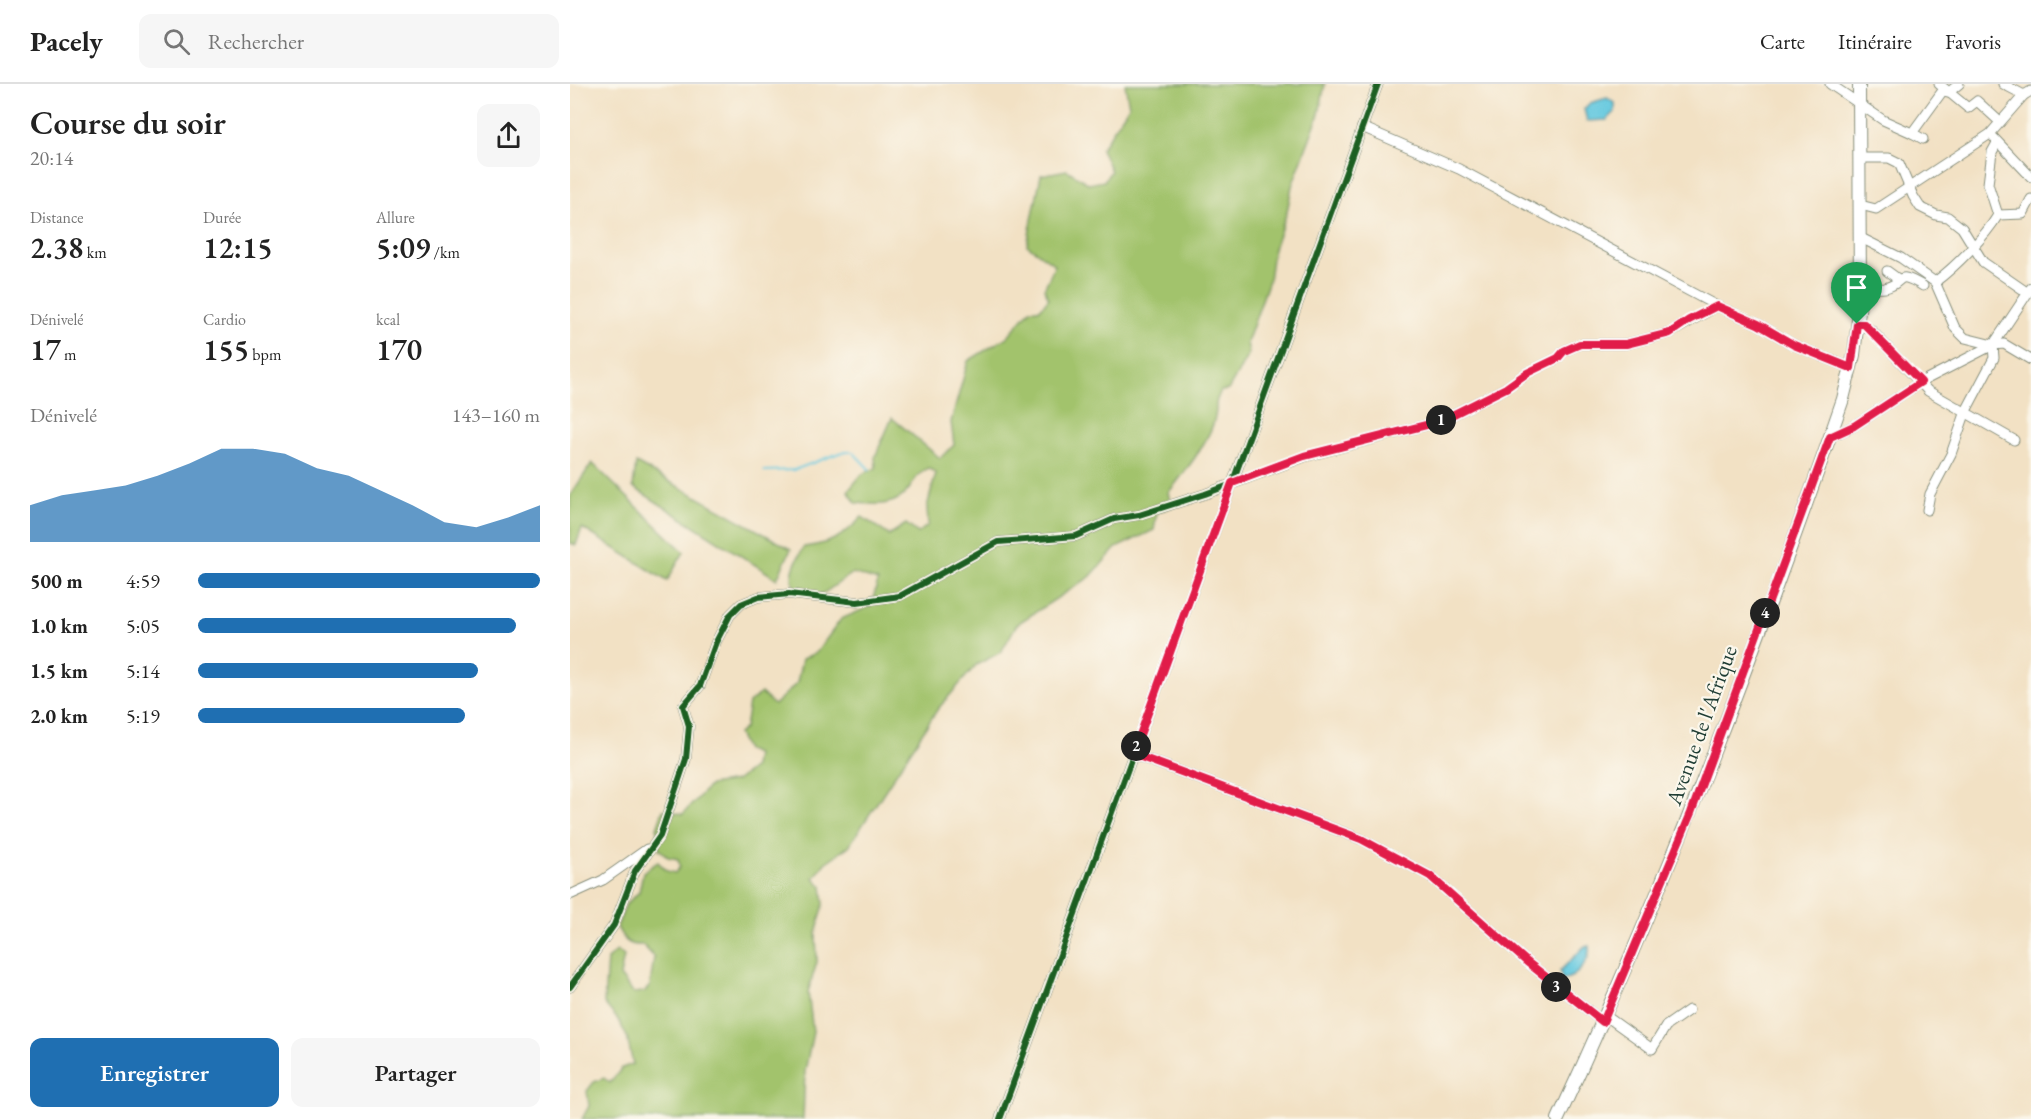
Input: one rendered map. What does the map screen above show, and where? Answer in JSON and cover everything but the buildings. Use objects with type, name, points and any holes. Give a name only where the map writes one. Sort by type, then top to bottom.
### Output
[{"type":"main road","name":"Avenue de l'Afrique","points":[[1558,1119],[1604,1019],[1691,813],[1830,437],[1851,368],[1860,287],[1859,84]]},
{"type":"street","points":[[1000,1119],[1378,84]]},
{"type":"street","points":[[1830,84],[1883,120],[1923,140]]},
{"type":"street","points":[[1912,133],[1943,88],[1959,84]]},
{"type":"street","points":[[1860,205],[1876,209],[1990,134],[2027,93],[2003,84]]},
{"type":"street","points":[[1943,88],[1968,108],[1977,101],[2000,122]]},
{"type":"street","points":[[1362,127],[1458,169],[1717,306],[1758,324],[1794,345],[1851,368]]},
{"type":"street","points":[[1990,134],[2031,177]]},
{"type":"street","points":[[1935,282],[1992,225],[1998,215],[1988,184],[1992,152],[1997,143]]},
{"type":"street","points":[[1830,437],[1854,426],[1921,382],[1993,345],[2029,290],[1983,262],[1966,232],[1958,224],[1920,207],[1913,196],[1902,166],[1894,160],[1859,158]]},
{"type":"street","points":[[1998,215],[2023,214],[2031,199]]},
{"type":"street","points":[[1861,238],[1901,258],[1935,282],[1959,334],[1971,340],[1993,345],[2004,344],[2031,360]]},
{"type":"street","points":[[1887,271],[1898,279]]},
{"type":"street","points":[[1860,287],[1887,287],[1898,279],[1908,277],[1923,286]]},
{"type":"street","points":[[570,987],[614,925],[635,871],[660,836],[686,759],[689,735],[685,701],[700,686],[723,627],[741,604],[764,595],[789,594],[843,602],[900,596],[914,591],[998,542],[1076,536],[1114,519],[1139,515],[1304,456],[1438,422],[1506,388],[1527,373],[1558,358],[1564,351],[1580,344],[1626,344],[1670,333],[1689,320],[1717,306]]},
{"type":"street","points":[[1857,324],[1871,330],[1934,395],[2014,440]]},
{"type":"street","points":[[1927,510],[1930,494],[1951,454],[1966,411],[1994,358],[1993,345]]},
{"type":"street","points":[[1133,754],[1361,839],[1430,876],[1553,984],[1652,1049],[1666,1026],[1689,1010]]},
{"type":"street","points":[[570,895],[603,880],[654,845]]},
{"type":"green space","points":[[1125,84],[1325,84],[1319,114],[1292,186],[1287,212],[1273,251],[1269,280],[1247,343],[1249,353],[1228,390],[1221,391],[1208,436],[1168,493],[1172,506],[1157,512],[1154,530],[1116,548],[1090,577],[1017,624],[1001,652],[976,665],[937,710],[849,846],[825,863],[814,878],[822,886],[824,904],[816,933],[817,962],[808,992],[813,1032],[805,1071],[803,1119],[582,1119],[589,1106],[587,1091],[594,1082],[604,1078],[610,1083],[622,1068],[633,1064],[627,1037],[619,1021],[604,1003],[607,959],[617,951],[624,956],[620,976],[633,993],[644,992],[650,986],[654,957],[643,945],[627,941],[617,927],[626,904],[639,892],[643,872],[658,862],[667,871],[675,873],[680,867],[678,859],[668,857],[659,849],[657,828],[663,810],[683,814],[710,785],[736,781],[754,767],[756,754],[746,750],[738,734],[745,728],[749,703],[761,693],[774,705],[797,683],[802,659],[817,652],[841,619],[871,606],[878,581],[853,573],[821,595],[803,593],[796,588],[793,583],[793,571],[804,547],[822,544],[836,538],[862,517],[889,535],[906,524],[918,533],[928,525],[927,507],[936,473],[928,468],[917,477],[904,495],[886,504],[856,503],[848,491],[862,474],[876,468],[875,457],[892,418],[940,458],[954,445],[951,422],[968,361],[1007,337],[1031,309],[1040,309],[1049,298],[1044,289],[1055,265],[1027,245],[1041,175],[1067,170],[1089,184],[1104,181],[1111,171],[1101,149],[1129,106]]},
{"type":"green space","points":[[592,463],[684,552],[667,581],[582,528],[576,545],[570,543],[570,496]]},
{"type":"green space","points":[[636,463],[791,549],[777,579],[633,487]]},
{"type":"water","points":[[1607,98],[1615,103],[1615,112],[1607,120],[1587,121],[1584,109],[1590,103]]},
{"type":"water","points":[[1585,946],[1589,946],[1589,951],[1582,968],[1573,976],[1562,979],[1560,971]]},
{"type":"waterway","points":[[764,471],[794,470],[842,452],[853,452],[870,470]]},
{"type":"cycle path","points":[[1000,1119],[1378,84]]},
{"type":"cycle path","points":[[570,987],[614,925],[635,871],[660,836],[686,759],[689,726],[683,706],[700,686],[716,642],[730,615],[741,604],[758,597],[789,594],[857,602],[900,596],[998,542],[1076,536],[1114,519],[1139,515],[1205,494],[1304,457],[1438,422],[1506,388],[1527,373],[1580,344],[1626,344],[1670,333],[1717,306]]},
{"type":"route","points":[[1717,306],[1758,324],[1794,345],[1851,368],[1857,324],[1864,324],[1871,330],[1921,382],[1854,426],[1830,437],[1691,813],[1603,1022],[1562,992],[1430,876],[1388,852],[1361,839],[1133,754],[1232,483],[1304,456],[1438,422],[1506,388],[1527,373],[1558,358],[1564,351],[1580,344],[1626,344],[1670,333],[1689,320],[1717,306]]}]
